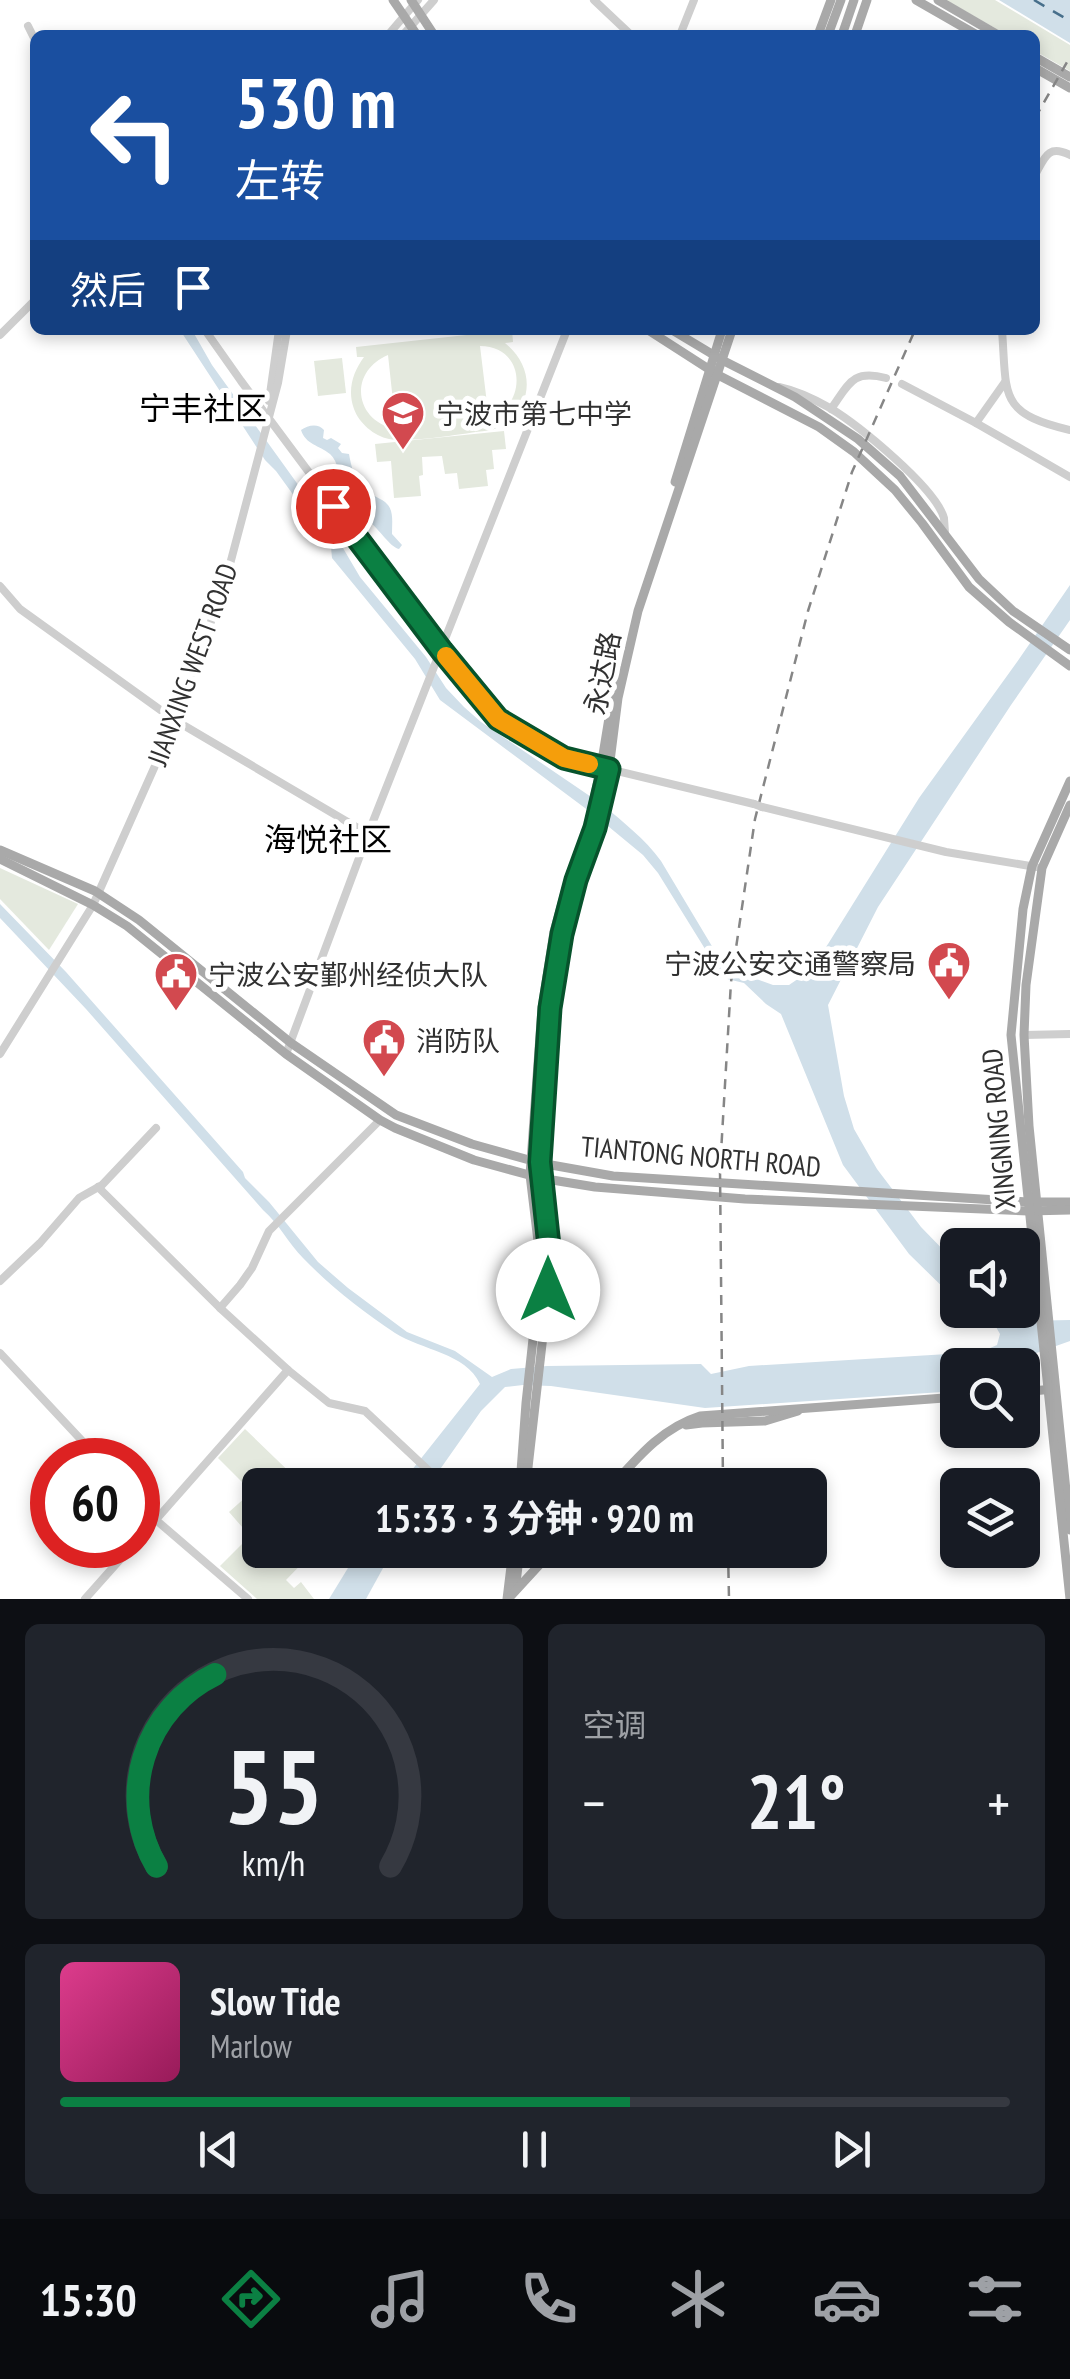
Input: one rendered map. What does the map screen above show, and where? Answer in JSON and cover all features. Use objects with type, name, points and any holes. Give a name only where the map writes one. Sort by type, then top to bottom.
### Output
[{"type":"main road","points":[[393,0],[414,30]]},
{"type":"main road","points":[[820,30],[831,0]]},
{"type":"main road","points":[[830,30],[841,0]]},
{"type":"main road","points":[[844,30],[854,0]]},
{"type":"main road","points":[[857,30],[867,0]]},
{"type":"main road","points":[[916,0],[968,30]]},
{"type":"main road","points":[[938,0],[989,30]]},
{"type":"main road","points":[[416,5],[431,30]]},
{"type":"main road","points":[[1040,60],[1070,78]]},
{"type":"main road","points":[[1040,71],[1070,88]]},
{"type":"main road","points":[[656,335],[714,372],[818,427],[854,452],[895,490],[969,588],[1070,666]]},
{"type":"main road","points":[[680,335],[795,397],[858,439],[900,476],[979,578],[1013,611],[1070,650]]},
{"type":"main road","points":[[718,358],[721,335]]},
{"type":"main road","points":[[718,358],[730,335]]},
{"type":"main road","name":"永达路","points":[[524,1468],[542,1266],[535,1161],[558,954],[599,796],[630,639],[718,358]]},
{"type":"main road","name":"XINGNING ROAD","points":[[1070,781],[1024,909],[1011,1035],[1070,1530]]},
{"type":"main road","name":"XINGNING ROAD","points":[[1032,1207],[1024,1034],[1037,867],[1070,805]]},
{"type":"main road","name":"TIANTONG NORTH ROAD","points":[[0,850],[98,893],[139,920],[290,1043],[396,1115],[472,1144],[613,1176],[904,1193],[1032,1207]]},
{"type":"main road","name":"TIANTONG NORTH ROAD","points":[[0,859],[127,926],[286,1054],[380,1120],[474,1160],[535,1177],[596,1187],[745,1199],[1032,1207],[1070,1202]]},
{"type":"main road","points":[[1032,1207],[1070,1210]]},
{"type":"main road","points":[[1040,1391],[1052,1390]]},
{"type":"main road","name":"XINGNING ROAD","points":[[1052,1390],[1070,1599]]},
{"type":"main road","points":[[628,1468],[649,1445],[673,1429],[702,1423],[765,1421],[808,1409],[940,1398]]},
{"type":"main road","points":[[511,1597],[515,1568]]},
{"type":"main road","points":[[511,1597],[538,1568]]},
{"type":"street","points":[[392,30],[416,5],[434,0]]},
{"type":"street","points":[[594,0],[626,30]]},
{"type":"street","points":[[682,30],[694,0]]},
{"type":"street","points":[[414,30],[416,5]]},
{"type":"street","points":[[28,26],[30,30]]},
{"type":"street","points":[[1040,167],[1052,151],[1070,155]]},
{"type":"street","points":[[0,335],[30,305]]},
{"type":"street","points":[[208,335],[440,655],[498,719],[564,758],[924,847],[1037,867]]},
{"type":"street","name":"JIANXING WEST ROAD","points":[[268,420],[278,335]]},
{"type":"street","name":"JIANXING WEST ROAD","points":[[0,1054],[93,905],[176,721],[225,583],[278,382],[286,335]]},
{"type":"street","points":[[286,1054],[564,335]]},
{"type":"street","points":[[1002,335],[1008,396],[1022,413],[1041,423],[1070,430]]},
{"type":"street","points":[[831,408],[854,378],[866,373],[886,378]]},
{"type":"street","points":[[976,423],[1005,382]]},
{"type":"street","points":[[902,384],[1070,477]]},
{"type":"street","points":[[771,385],[795,390],[831,408],[858,428],[921,484],[944,518],[945,534]]},
{"type":"street","points":[[0,586],[20,610],[176,721],[368,834]]},
{"type":"street","points":[[1024,1034],[1070,1034]]},
{"type":"street","points":[[220,1308],[252,1268],[269,1231],[380,1120]]},
{"type":"street","points":[[0,1281],[40,1243],[78,1198],[98,1187],[156,1128]]},
{"type":"street","points":[[98,1187],[288,1370],[329,1402],[365,1411],[425,1468]]},
{"type":"street","points":[[0,1353],[79,1438]]},
{"type":"street","points":[[160,1515],[288,1370]]},
{"type":"street","points":[[160,1523],[248,1599]]},
{"type":"street","points":[[85,1599],[113,1568]]},
{"type":"shaded area","points":[[946,0],[995,0],[1070,45],[1070,71],[1040,54],[1040,30],[998,30]]},
{"type":"shaded area","points":[[999,0],[1070,0],[1070,43]]},
{"type":"shaded area","points":[[183,335],[195,335],[212,365],[327,525],[347,515],[356,503],[333,457],[309,442],[301,430],[319,426],[324,430],[323,438],[341,444],[338,448],[349,454],[362,489],[388,505],[392,534],[402,545],[399,549],[392,545],[369,521],[339,537],[340,543],[360,577],[426,657],[446,688],[481,722],[603,805],[634,831],[661,861],[726,968],[773,985],[789,985],[808,972],[919,798],[1070,585],[1070,620],[878,907],[828,1005],[844,1096],[854,1129],[877,1169],[940,1247],[940,1284],[909,1254],[843,1165],[781,1014],[744,983],[723,978],[643,855],[440,700],[415,659],[332,558],[331,547]]},
{"type":"shaded area","points":[[466,335],[512,335],[513,342],[505,343],[523,366],[526,391],[516,414],[492,430],[425,439],[389,439],[368,428],[354,409],[352,382],[364,357],[357,357],[356,347]],"holes":[[[480,346],[495,348],[513,365],[516,389],[502,412],[489,420]],[[388,355],[396,429],[371,416],[361,395],[366,373]]]},
{"type":"shaded area","points":[[342,358],[346,393],[318,396],[314,361]]},
{"type":"shaded area","points":[[504,431],[506,449],[492,450],[494,469],[486,470],[488,486],[459,489],[457,473],[445,474],[442,456],[422,457],[421,496],[394,498],[391,461],[377,462],[375,444]]},
{"type":"shaded area","points":[[0,868],[78,904],[49,950],[0,899]]},
{"type":"shaded area","points":[[0,904],[66,972],[318,1262],[407,1332],[455,1351],[492,1377],[511,1369],[547,1366],[701,1364],[711,1374],[749,1366],[940,1354],[940,1392],[705,1408],[551,1386],[505,1387],[481,1411],[441,1468],[413,1468],[480,1384],[473,1374],[454,1359],[395,1333],[313,1268],[86,1009],[0,918]]},
{"type":"shaded area","points":[[1070,1320],[1070,1341],[1040,1352],[1040,1348],[990,1348],[997,1345],[1000,1334],[997,1328],[1040,1328],[1040,1321]]},
{"type":"shaded area","points":[[245,1429],[285,1468],[242,1468],[242,1482],[218,1458]]},
{"type":"shaded area","points":[[242,1500],[242,1527],[229,1512]]},
{"type":"shaded area","points":[[242,1544],[242,1568],[298,1568],[286,1580],[294,1588],[301,1582],[314,1599],[257,1599],[220,1566]]},
{"type":"shaded area","points":[[348,1568],[383,1568],[366,1599],[329,1599]]},
{"type":"ferry route","points":[[1034,0],[1070,21]]},
{"type":"railway","points":[[1040,109],[1070,57]]},
{"type":"railway","points":[[723,1468],[720,1170],[731,982],[755,819],[808,611],[852,472],[913,335]]},
{"type":"railway","points":[[728,1568],[729,1599]]},
{"type":"slow traffic","points":[[446,656],[498,719],[564,758],[589,764]]},
{"type":"place","name":"宁波市第七中学","points":[[403,451]]},
{"type":"place","name":"宁波公安交通警察局","points":[[949,1001]]},
{"type":"place","name":"宁波公安鄞州经侦大队","points":[[176,1012]]},
{"type":"place","name":"消防队","points":[[384,1078]]},
{"type":"district","name":"宁丰社区","points":[[203,408]]},
{"type":"district","name":"海悦社区","points":[[328,839]]},
{"type":"route","points":[[333,506],[498,719],[564,758],[609,769],[562,934],[550,1008],[540,1129],[542,1199],[551,1265],[548,1290]]}]
